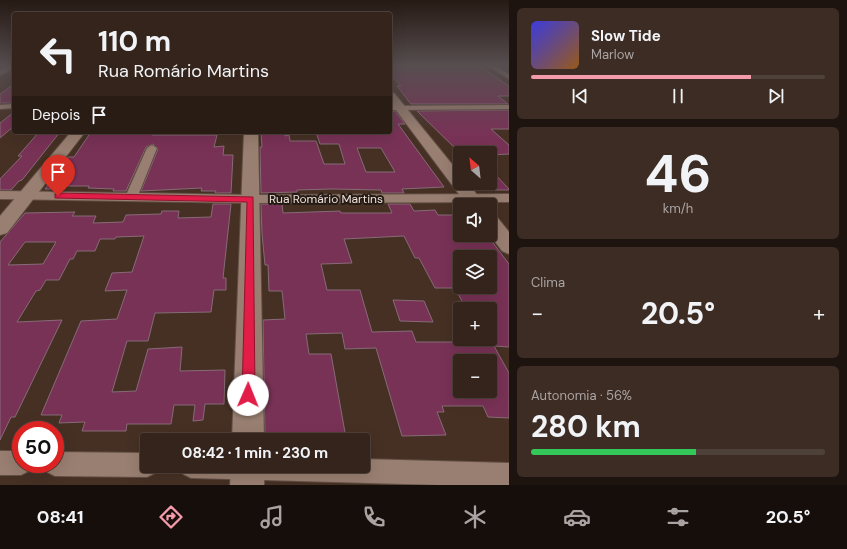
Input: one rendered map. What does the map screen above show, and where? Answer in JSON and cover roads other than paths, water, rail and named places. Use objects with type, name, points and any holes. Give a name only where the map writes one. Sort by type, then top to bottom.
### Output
[{"type":"main road","points":[[395,108],[471,198]]},
{"type":"main road","points":[[0,228],[76,134]]},
{"type":"main road","points":[[248,433],[251,134]]},
{"type":"main road","points":[[497,231],[509,246]]},
{"type":"street","points":[[0,107],[12,106]]},
{"type":"street","points":[[395,108],[509,107]]},
{"type":"street","points":[[131,197],[152,148]]},
{"type":"street","name":"Rua Romário Martins","points":[[0,195],[453,201]]},
{"type":"street","name":"Rua Romário Martins","points":[[497,199],[509,198]]},
{"type":"street","points":[[0,463],[12,463]]},
{"type":"street","points":[[64,464],[140,465]]},
{"type":"street","points":[[370,469],[509,475]]}]
